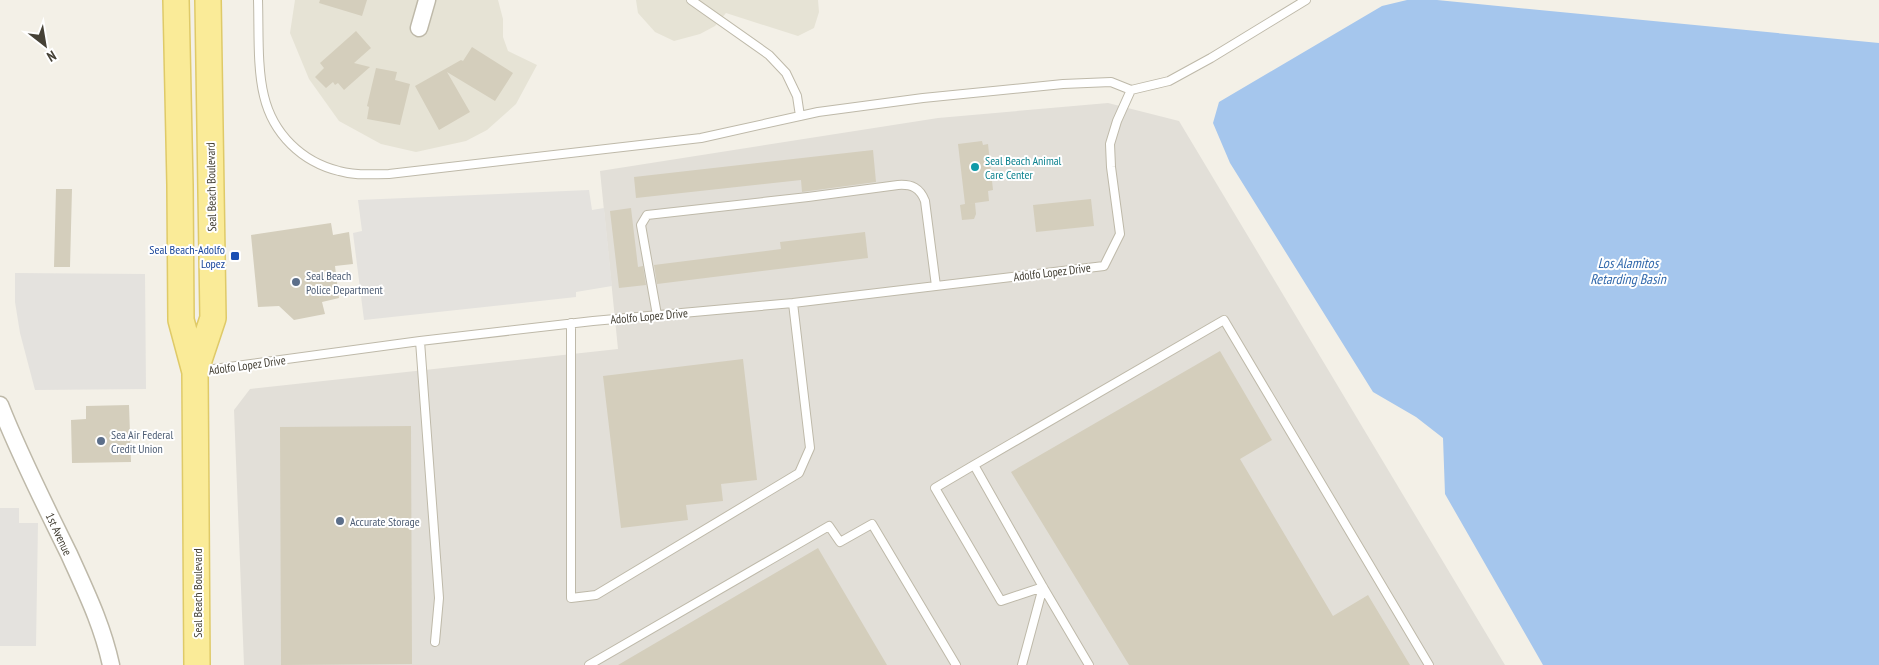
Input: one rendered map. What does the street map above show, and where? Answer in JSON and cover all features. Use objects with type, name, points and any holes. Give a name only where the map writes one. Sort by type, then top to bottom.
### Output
[{"type":"main road","name":"Seal Beach Boulevard","points":[[176,0],[181,320],[195,372],[197,665]]},
{"type":"main road","name":"Seal Beach Boulevard","points":[[195,372],[213,318],[208,0]]},
{"type":"street","points":[[419,28],[427,0]]},
{"type":"street","name":"1st Avenue","points":[[0,405],[16,445],[37,485],[96,614],[111,665]]},
{"type":"lane","points":[[258,0],[259,47],[264,95],[269,114],[282,135],[308,159],[340,172],[360,174],[389,174],[701,138],[800,116],[923,98],[1063,84],[1111,82],[1131,90],[1170,81],[1306,0]]},
{"type":"lane","points":[[691,0],[769,56],[786,73],[797,96],[800,116]]},
{"type":"lane","name":"Adolfo Lopez Drive","points":[[195,372],[420,341],[571,323],[793,303],[1104,266],[1120,234],[1111,168],[1110,144],[1117,121],[1131,90]]},
{"type":"lane","points":[[657,315],[641,225],[646,215],[889,186],[909,184],[921,191],[927,206],[936,286]]},
{"type":"lane","points":[[571,323],[571,598],[596,595],[799,473],[810,448],[793,303]]},
{"type":"lane","points":[[1043,587],[1001,601],[935,488],[1224,320],[1429,665]]},
{"type":"lane","points":[[420,341],[439,598],[435,642]]},
{"type":"lane","points":[[974,465],[1043,587],[1090,665]]},
{"type":"lane","points":[[589,665],[829,526],[840,542],[872,524],[956,665]]},
{"type":"lane","points":[[1022,665],[1043,587]]},
{"type":"shaded area","points":[[295,0],[498,0],[503,19],[503,37],[508,51],[537,65],[516,104],[487,130],[466,141],[416,152],[381,144],[339,121],[309,79],[290,33]]},
{"type":"shaded area","points":[[636,0],[818,0],[819,12],[814,28],[798,36],[726,13],[715,26],[700,34],[674,41],[655,32],[638,13]]},
{"type":"shaded area","points":[[1108,103],[1179,121],[1505,665],[244,665],[234,410],[250,389],[618,349],[600,171],[938,118]]},
{"type":"shaded area","points":[[589,190],[592,210],[604,208],[612,286],[576,292],[576,297],[364,320],[353,233],[362,231],[358,200]]},
{"type":"shaded area","points":[[15,273],[145,274],[146,389],[35,390],[20,333],[15,302]]},
{"type":"shaded area","points":[[0,508],[19,508],[19,523],[38,523],[36,646],[0,646]]},
{"type":"water","name":"Los Alamitos Retarding Basin","points":[[1407,0],[1437,0],[1879,43],[1879,665],[1543,665],[1445,494],[1443,438],[1416,417],[1373,392],[1230,163],[1213,123],[1219,102],[1382,6]]},
{"type":"building","points":[[320,0],[367,0],[362,16],[319,3]]},
{"type":"building","points":[[356,31],[371,48],[354,63],[370,67],[344,90],[338,83],[335,85],[333,82],[326,88],[315,77],[324,68],[320,63]]},
{"type":"building","points":[[472,47],[513,73],[495,101],[447,72],[470,112],[439,130],[415,86],[461,60],[463,61]]},
{"type":"building","points":[[376,68],[397,72],[395,80],[410,84],[400,125],[367,119],[369,107],[367,106]]},
{"type":"building","name":"Seal Beach Animal Care Center","points":[[982,141],[983,145],[988,144],[993,190],[988,191],[989,201],[967,204],[975,203],[976,214],[974,219],[962,220],[960,205],[965,204],[958,144]]},
{"type":"building","points":[[873,150],[876,182],[802,192],[801,180],[636,198],[634,177]]},
{"type":"building","points":[[56,189],[72,189],[70,267],[54,267]]},
{"type":"building","name":"Seal Beach Animal Care Center","points":[[1091,199],[1094,226],[1036,232],[1033,205]]},
{"type":"building","points":[[631,208],[638,267],[643,266],[646,285],[619,288],[610,211]]},
{"type":"building","name":"Seal Beach Police Department","points":[[331,223],[333,235],[349,232],[353,264],[335,266],[339,298],[322,302],[325,314],[294,320],[279,306],[258,307],[251,235]]},
{"type":"building","points":[[865,232],[868,258],[657,284],[654,265],[781,249],[780,242]]},
{"type":"building","points":[[1220,351],[1272,440],[1240,459],[1333,616],[1368,595],[1410,665],[1129,665],[1011,472]]},
{"type":"building","points":[[743,359],[757,480],[721,484],[723,501],[686,505],[688,520],[621,528],[603,376]]},
{"type":"building","name":"Sea Air Federal Credit Union","points":[[129,405],[131,462],[72,463],[71,420],[86,419],[86,406]]},
{"type":"building","points":[[411,426],[412,664],[281,665],[280,427]]},
{"type":"building","points":[[818,548],[887,665],[618,665]]},
{"type":"place","name":"Seal Beach Animal Care Center","points":[[975,167]]},
{"type":"place","name":"Seal Beach-Adolfo Lopez","points":[[235,256]]},
{"type":"place","name":"Seal Beach Police Department","points":[[296,282]]},
{"type":"place","name":"Sea Air Federal Credit Union","points":[[101,441]]},
{"type":"place","name":"Accurate Storage","points":[[340,521]]}]
